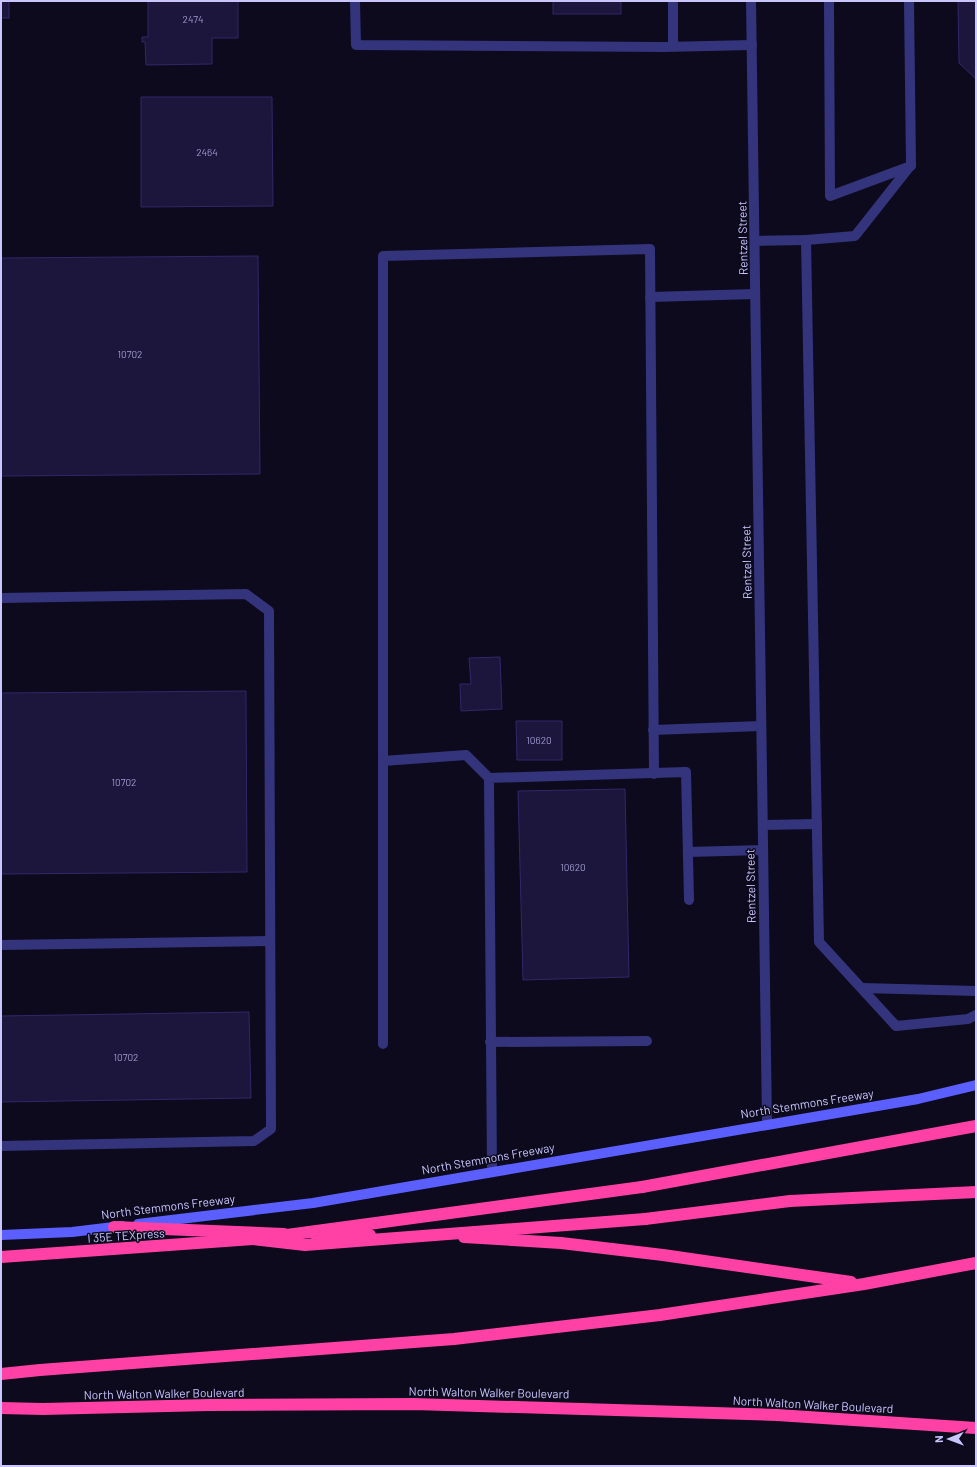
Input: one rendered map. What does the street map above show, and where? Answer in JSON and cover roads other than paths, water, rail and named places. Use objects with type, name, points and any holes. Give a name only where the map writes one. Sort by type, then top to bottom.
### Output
[{"type":"highway","points":[[253,1239],[642,1186],[976,1126]]},
{"type":"highway","points":[[253,1239],[305,1245],[645,1219],[790,1201],[976,1192]]},
{"type":"highway","points":[[114,1227],[301,1235],[450,1236],[561,1242],[664,1255],[864,1284]]},
{"type":"highway","name":"I 35E TEXpress","points":[[1,1258],[253,1239]]},
{"type":"highway","points":[[1,1374],[454,1339],[660,1315],[864,1284],[976,1263]]},
{"type":"highway","name":"North Walton Walker Boulevard","points":[[1,1408],[44,1409],[209,1405],[422,1404],[777,1415],[976,1428]]},
{"type":"main road","name":"North Stemmons Freeway","points":[[1,1235],[72,1232],[313,1203],[767,1123],[918,1099],[976,1085]]},
{"type":"street","points":[[355,1],[356,45],[752,45]]},
{"type":"street","points":[[673,1],[673,46]]},
{"type":"street","name":"Rentzel Street","points":[[751,1],[767,1123]]},
{"type":"street","points":[[829,1],[830,196],[911,165]]},
{"type":"street","points":[[754,241],[806,240],[855,236],[911,165],[909,1]]},
{"type":"street","points":[[806,240],[819,942],[896,1026],[968,1019],[976,1015]]},
{"type":"street","points":[[383,1044],[382,256],[650,249],[654,774]]},
{"type":"street","points":[[650,297],[756,294]]},
{"type":"street","points":[[1,598],[246,594],[269,611],[271,1129],[254,1141],[1,1146]]},
{"type":"street","points":[[653,730],[761,726]]},
{"type":"street","points":[[383,760],[466,755],[489,778],[492,1172]]},
{"type":"street","points":[[489,778],[686,772],[689,900]]},
{"type":"street","points":[[763,825],[817,824]]},
{"type":"street","points":[[688,852],[763,850]]},
{"type":"street","points":[[1,945],[270,941]]},
{"type":"street","points":[[862,988],[976,990]]},
{"type":"street","points":[[490,1042],[647,1041]]}]
